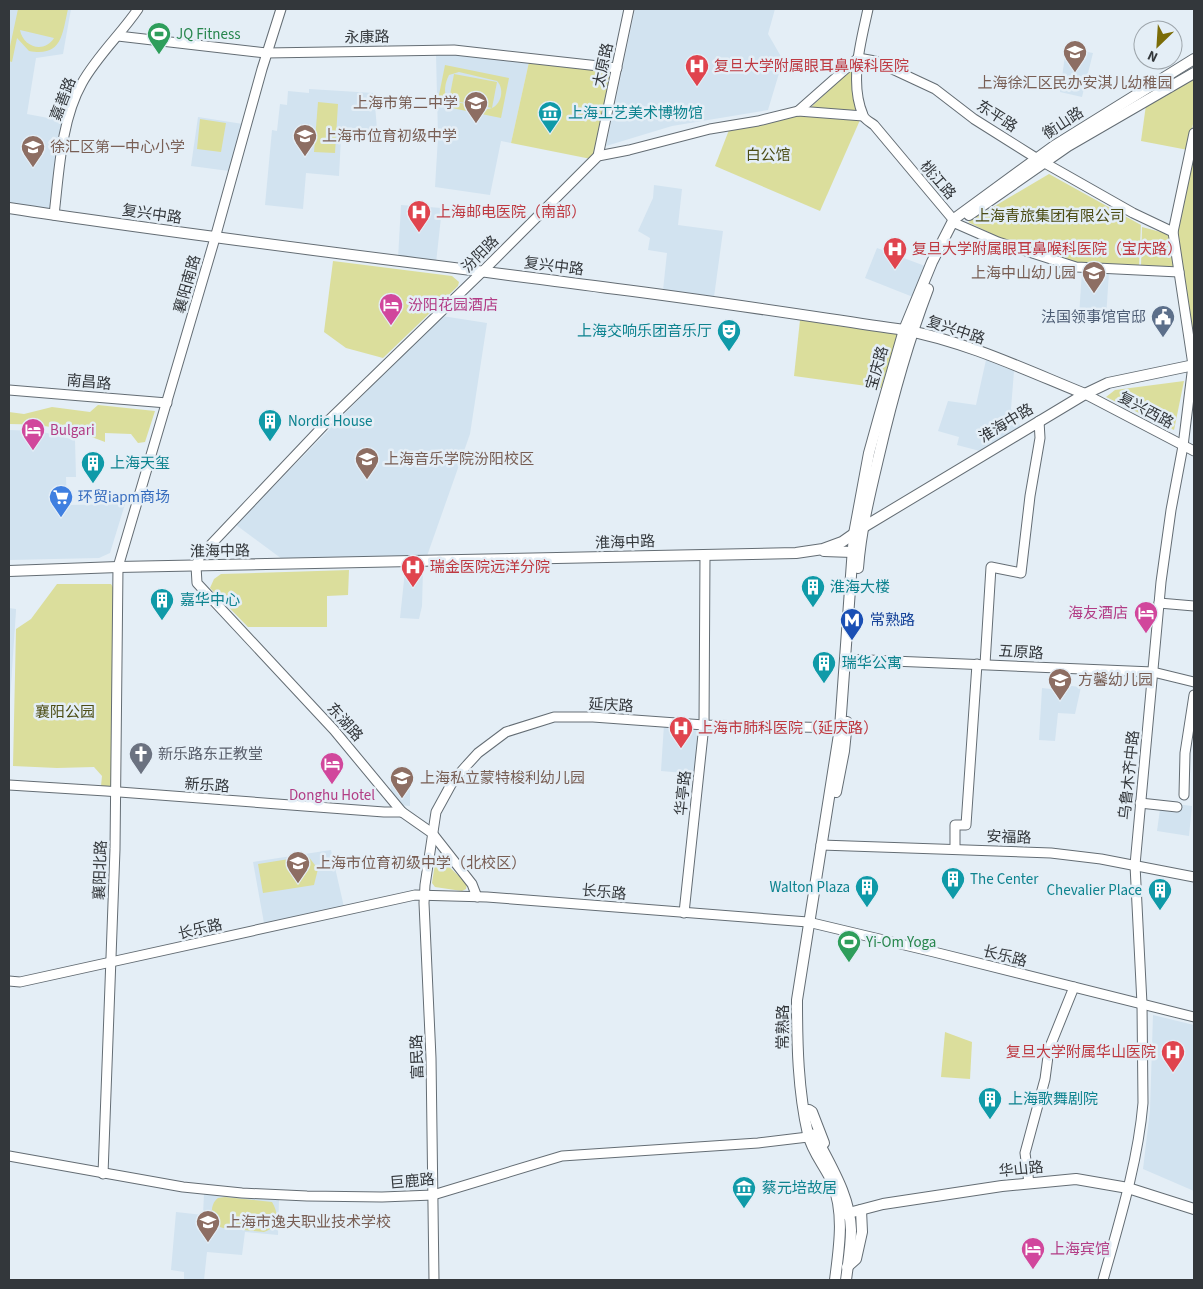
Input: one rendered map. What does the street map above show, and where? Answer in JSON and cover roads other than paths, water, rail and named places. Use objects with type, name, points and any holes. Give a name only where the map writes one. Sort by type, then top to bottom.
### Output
[{"type":"main road","name":"衡山路","points":[[955,221],[1024,178],[1040,160],[1194,59]]},
{"type":"main road","name":"衡山路","points":[[1040,160],[1068,146],[1194,73]]},
{"type":"main road","name":"复兴中路","points":[[9,208],[215,238],[626,290],[908,331],[930,335],[1000,360],[1085,394]]},
{"type":"main road","name":"宝庆路","points":[[858,531],[869,454],[908,331],[955,221]]},
{"type":"main road","name":"淮海中路","points":[[9,571],[118,567],[796,553],[823,549],[842,542],[1085,394],[1108,384],[1194,365]]},
{"type":"main road","name":"常熟路","points":[[848,659],[852,552],[858,531]]},
{"type":"main road","name":"常熟路","points":[[844,1214],[843,1191],[811,1135],[799,1079],[797,1000],[843,728],[858,531]]},
{"type":"main road","points":[[810,551],[852,552]]},
{"type":"main road","name":"常熟路","points":[[811,923],[802,1030],[811,1135]]},
{"type":"main road","name":"常熟路","points":[[809,1110],[812,1112],[819,1133],[846,1188],[852,1206],[844,1214]]},
{"type":"main road","name":"华山路","points":[[844,1214],[883,1204],[1029,1183],[1076,1179],[1128,1188],[1194,1209]]},
{"type":"main road","points":[[847,1268],[856,1259],[862,1232],[861,1210]]},
{"type":"main road","points":[[844,1214],[851,1231],[846,1280]]},
{"type":"main road","points":[[835,1280],[844,1214]]},
{"type":"street","name":"嘉善路","points":[[54,215],[66,125],[72,106],[82,82],[138,9]]},
{"type":"street","name":"襄阳南路","points":[[118,567],[215,238],[266,54],[281,9]]},
{"type":"street","name":"太原路","points":[[598,156],[629,9]]},
{"type":"street","points":[[598,156],[630,150],[710,129],[758,121],[798,111],[863,116],[856,85],[858,58],[868,9]]},
{"type":"street","name":"永康路","points":[[118,36],[266,54],[454,50],[616,68]]},
{"type":"street","points":[[798,111],[858,58]]},
{"type":"street","name":"东平路","points":[[858,58],[876,61],[935,89],[974,118],[1040,160],[1133,213],[1173,232]]},
{"type":"street","name":"桃江路","points":[[863,116],[874,126],[955,221],[998,242],[1076,267],[1179,272]]},
{"type":"street","points":[[1173,232],[1194,132]]},
{"type":"street","name":"汾阳路","points":[[196,566],[200,556],[327,422],[483,272],[598,156]]},
{"type":"street","name":"乌鲁木齐中路","points":[[1104,1280],[1128,1188],[1142,1111],[1142,1004],[1135,865],[1158,603],[1194,365],[1173,232]]},
{"type":"street","name":"南昌路","points":[[9,390],[167,403]]},
{"type":"street","name":"复兴西路","points":[[1085,394],[1194,451]]},
{"type":"street","points":[[955,849],[955,825],[966,825],[991,567],[1021,574],[1030,496],[1040,438],[1039,421]]},
{"type":"street","name":"华亭路","points":[[684,913],[704,725],[705,555]]},
{"type":"street","name":"东湖路","points":[[196,566],[197,583],[334,730],[402,812],[432,833],[472,884],[477,896]]},
{"type":"street","name":"襄阳北路","points":[[103,1174],[116,792],[118,567]]},
{"type":"street","points":[[1158,603],[1194,606]]},
{"type":"street","name":"五原路","points":[[848,659],[1153,672],[1194,682]]},
{"type":"street","points":[[1184,795],[1190,754],[1194,695]]},
{"type":"street","name":"延庆路","points":[[432,833],[436,812],[453,781],[478,753],[506,732],[554,717],[594,717],[704,725],[843,728]]},
{"type":"street","name":"新乐路","points":[[9,786],[402,812]]},
{"type":"street","points":[[1140,803],[1177,807]]},
{"type":"street","name":"富民路","points":[[432,833],[425,895],[431,1058],[434,1280]]},
{"type":"street","name":"安福路","points":[[824,845],[1051,853],[1100,859],[1194,877]]},
{"type":"street","name":"长乐路","points":[[9,981],[20,982],[111,963],[405,897],[425,895],[477,896],[811,923],[1194,1017]]},
{"type":"street","points":[[1029,1183],[1025,1153],[1045,1079],[1049,1048],[1074,988]]},
{"type":"street","name":"巨鹿路","points":[[9,1156],[182,1187],[242,1194],[326,1196],[434,1195],[562,1156],[758,1143],[811,1135]]},
{"type":"place","name":"JQ Fitness","points":[[159,55]]},
{"type":"place","name":"上海徐汇区民办安淇儿幼稚园","points":[[1075,73]]},
{"type":"place","name":"复旦大学附属眼耳鼻喉科医院","points":[[697,87]]},
{"type":"place","name":"上海市第二中学","points":[[476,124]]},
{"type":"place","name":"上海工艺美术博物馆","points":[[550,134]]},
{"type":"place","name":"上海市位育初级中学","points":[[305,157]]},
{"type":"place","name":"徐汇区第一中心小学","points":[[33,168]]},
{"type":"place","name":"上海邮电医院（南部）","points":[[419,233]]},
{"type":"place","name":"复旦大学附属眼耳鼻喉科医院（宝庆路）","points":[[895,270]]},
{"type":"place","name":"上海中山幼儿园","points":[[1094,294]]},
{"type":"place","name":"汾阳花园酒店","points":[[391,326]]},
{"type":"place","name":"法国领事馆官邸","points":[[1163,338]]},
{"type":"place","name":"上海交响乐团音乐厅","points":[[729,352]]},
{"type":"place","name":"Nordic House","points":[[270,442]]},
{"type":"place","name":"Bulgari","points":[[33,451]]},
{"type":"place","name":"上海音乐学院汾阳校区","points":[[367,480]]},
{"type":"place","name":"上海天玺","points":[[93,484]]},
{"type":"place","name":"环贸iapm商场","points":[[61,518]]},
{"type":"place","name":"瑞金医院远洋分院","points":[[413,588]]},
{"type":"place","name":"淮海大楼","points":[[813,608]]},
{"type":"place","name":"嘉华中心","points":[[162,621]]},
{"type":"place","name":"海友酒店","points":[[1146,634]]},
{"type":"place","name":"常熟路","points":[[852,641]]},
{"type":"place","name":"瑞华公寓","points":[[824,684]]},
{"type":"place","name":"方馨幼儿园","points":[[1060,701]]},
{"type":"place","name":"上海市肺科医院（延庆路）","points":[[681,749]]},
{"type":"place","name":"新乐路东正教堂","points":[[141,775]]},
{"type":"place","name":"Donghu Hotel","points":[[332,785]]},
{"type":"place","name":"上海私立蒙特梭利幼儿园","points":[[402,799]]},
{"type":"place","name":"上海市位育初级中学（北校区）","points":[[298,884]]},
{"type":"place","name":"The Center","points":[[953,900]]},
{"type":"place","name":"Walton Plaza","points":[[867,908]]},
{"type":"place","name":"Chevalier Place","points":[[1160,911]]},
{"type":"place","name":"Yi-Om Yoga","points":[[849,963]]},
{"type":"place","name":"复旦大学附属华山医院","points":[[1173,1073]]},
{"type":"place","name":"上海歌舞剧院","points":[[990,1120]]},
{"type":"place","name":"蔡元培故居","points":[[744,1209]]},
{"type":"place","name":"上海市逸夫职业技术学校","points":[[208,1243]]},
{"type":"place","name":"上海宾馆","points":[[1033,1270]]},
{"type":"park label","name":"白公馆","points":[[768,155]]},
{"type":"park label","name":"上海青旅集团有限公司","points":[[1050,216]]},
{"type":"park label","name":"襄阳公园","points":[[65,712]]}]
